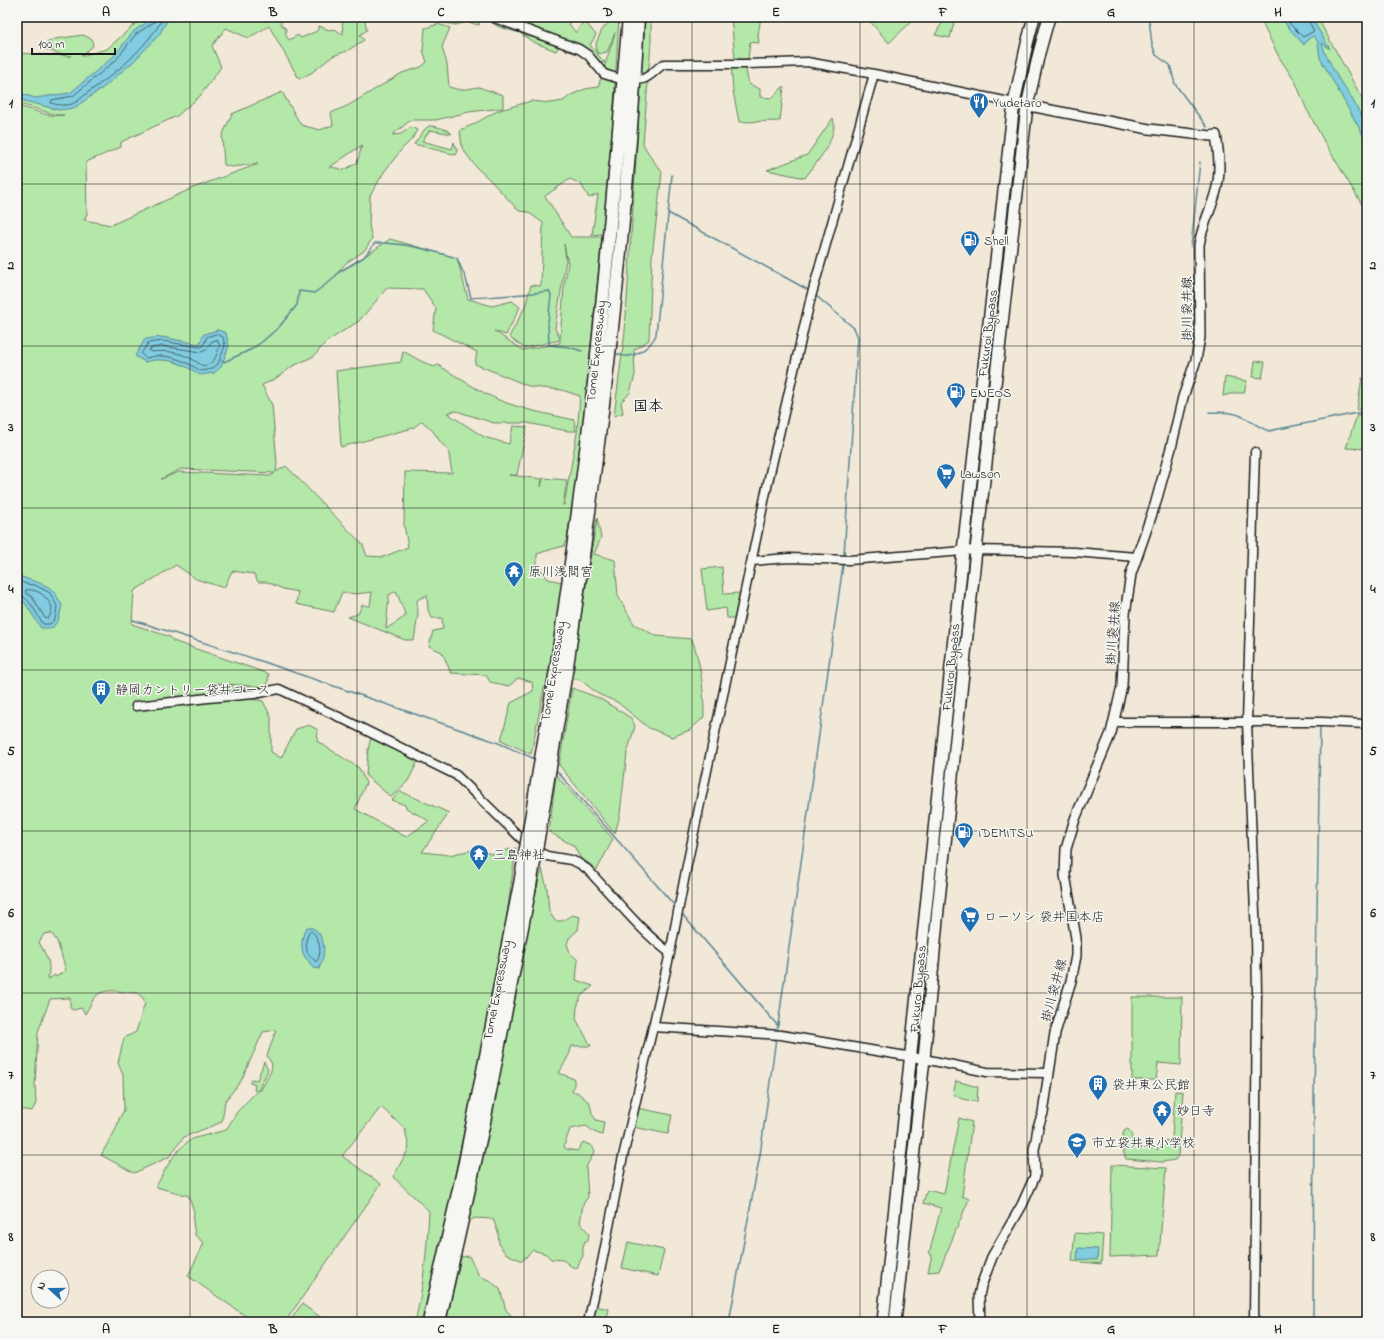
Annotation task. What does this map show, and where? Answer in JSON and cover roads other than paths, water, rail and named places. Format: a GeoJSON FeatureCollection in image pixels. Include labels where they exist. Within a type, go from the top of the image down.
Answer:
{"type":"FeatureCollection","features":[{"type":"Feature","properties":{"kind":"highway","name":"Tomei Expressway"},"geometry":{"type":"LineString","coordinates":[[562,665],[592,403],[615,181],[629,17]]}},
{"type":"Feature","properties":{"kind":"highway","name":"Tomei Expressway"},"geometry":{"type":"LineString","coordinates":[[439,1322],[485,1115],[591,504],[603,406],[628,158],[638,17]]}},
{"type":"Feature","properties":{"kind":"highway","name":"Fukuroi Bypass"},"geometry":{"type":"LineString","coordinates":[[883,1321],[963,551],[1014,103],[1034,17]]}},
{"type":"Feature","properties":{"kind":"highway","name":"Fukuroi Bypass"},"geometry":{"type":"LineString","coordinates":[[896,1319],[976,550],[1027,106],[1048,17]]}},
{"type":"Feature","properties":{"kind":"highway","name":"Tomei Expressway"},"geometry":{"type":"LineString","coordinates":[[429,1322],[466,1162],[525,885]]}},
{"type":"Feature","properties":{"kind":"main road","name":"掛川袋井線"},"geometry":{"type":"LineString","coordinates":[[980,1322],[979,1296],[981,1286],[992,1257],[1022,1205],[1035,1176],[1034,1149],[1038,1127],[1043,1113],[1054,1033],[1071,981],[1076,956],[1076,938],[1065,875],[1066,848],[1075,819],[1111,733],[1114,722],[1122,686],[1125,614],[1128,589],[1136,558],[1155,505],[1183,397],[1199,348],[1199,245],[1202,230],[1217,187],[1219,152],[1216,135],[1199,135],[1149,129],[1014,103]]}},
{"type":"Feature","properties":{"kind":"street"},"geometry":{"type":"LineString","coordinates":[[492,17],[579,49],[588,55],[604,74],[617,78]]}},
{"type":"Feature","properties":{"kind":"street"},"geometry":{"type":"LineString","coordinates":[[643,79],[652,76],[657,68],[664,64],[748,64],[802,62],[874,74],[1014,103]]}},
{"type":"Feature","properties":{"kind":"street"},"geometry":{"type":"LineString","coordinates":[[588,1322],[602,1262],[622,1161],[654,1027],[687,864],[752,561],[812,292],[874,74]]}},
{"type":"Feature","properties":{"kind":"street"},"geometry":{"type":"LineString","coordinates":[[1254,1322],[1257,993],[1256,928],[1246,722],[1255,452]]}},
{"type":"Feature","properties":{"kind":"street"},"geometry":{"type":"LineString","coordinates":[[752,561],[789,558],[849,560],[976,550],[1074,552],[1136,558]]}},
{"type":"Feature","properties":{"kind":"street"},"geometry":{"type":"LineString","coordinates":[[136,706],[254,694],[279,689],[456,775],[530,847],[547,856],[571,860],[587,869],[631,917],[660,946],[670,953]]}},
{"type":"Feature","properties":{"kind":"street"},"geometry":{"type":"LineString","coordinates":[[1114,722],[1322,722],[1367,724]]}},
{"type":"Feature","properties":{"kind":"street"},"geometry":{"type":"LineString","coordinates":[[654,1027],[776,1035],[924,1059],[987,1072],[1049,1073]]}},
{"type":"Feature","properties":{"kind":"water"},"geometry":{"type":"Polygon","coordinates":[[[154,17],[169,17],[159,35],[133,62],[104,87],[74,108],[59,110],[17,99],[17,92],[35,98],[70,93],[113,57],[134,31],[154,17]]]}},
{"type":"Feature","properties":{"kind":"water"},"geometry":{"type":"Polygon","coordinates":[[[1282,17],[1311,17],[1330,49],[1322,43],[1325,53],[1367,126],[1367,142],[1320,58],[1318,42],[1313,36],[1308,39],[1304,45],[1287,26],[1282,17]]]}},
{"type":"Feature","properties":{"kind":"water"},"geometry":{"type":"Polygon","coordinates":[[[218,330],[226,333],[229,346],[221,367],[214,373],[200,375],[177,363],[166,360],[153,360],[145,362],[135,356],[145,339],[162,337],[199,344],[204,334],[218,330]]]}},
{"type":"Feature","properties":{"kind":"water"},"geometry":{"type":"Polygon","coordinates":[[[17,575],[42,584],[50,588],[56,594],[62,605],[58,621],[52,628],[41,628],[25,603],[17,597],[17,575]]]}},
{"type":"Feature","properties":{"kind":"water"},"geometry":{"type":"Polygon","coordinates":[[[307,927],[316,930],[323,942],[324,952],[319,969],[313,968],[303,952],[303,936],[307,927]]]}},
{"type":"Feature","properties":{"kind":"water"},"geometry":{"type":"Polygon","coordinates":[[[1078,1248],[1098,1249],[1097,1260],[1077,1259],[1078,1248]]]}},
{"type":"Feature","properties":{"kind":"waterway"},"geometry":{"type":"LineString","coordinates":[[1138,17],[1149,20],[1152,44],[1156,55],[1170,65],[1175,84],[1207,127]]}},
{"type":"Feature","properties":{"kind":"waterway"},"geometry":{"type":"LineString","coordinates":[[1191,247],[1200,162]]}},
{"type":"Feature","properties":{"kind":"waterway"},"geometry":{"type":"LineString","coordinates":[[617,354],[629,356],[640,352],[645,349],[656,335],[672,175]]}},
{"type":"Feature","properties":{"kind":"waterway"},"geometry":{"type":"LineString","coordinates":[[668,213],[810,291]]}},
{"type":"Feature","properties":{"kind":"waterway"},"geometry":{"type":"LineString","coordinates":[[222,361],[224,362],[252,349],[263,341],[279,327],[297,305],[299,291],[314,293],[332,280],[339,272],[364,257],[375,243],[406,245],[457,258],[466,279],[471,298],[549,291],[551,295],[548,323],[549,345],[569,347],[582,351]]}},
{"type":"Feature","properties":{"kind":"waterway"},"geometry":{"type":"LineString","coordinates":[[815,295],[854,328],[858,337],[844,555]]}},
{"type":"Feature","properties":{"kind":"waterway"},"geometry":{"type":"LineString","coordinates":[[1209,412],[1237,414],[1269,431],[1367,411]]}},
{"type":"Feature","properties":{"kind":"waterway"},"geometry":{"type":"LineString","coordinates":[[777,1032],[843,565]]}},
{"type":"Feature","properties":{"kind":"waterway"},"geometry":{"type":"LineString","coordinates":[[133,620],[264,662],[496,742],[535,759]]}},
{"type":"Feature","properties":{"kind":"waterway"},"geometry":{"type":"LineString","coordinates":[[1313,1322],[1314,1098],[1320,728]]}},
{"type":"Feature","properties":{"kind":"waterway"},"geometry":{"type":"LineString","coordinates":[[555,769],[675,906]]}},
{"type":"Feature","properties":{"kind":"waterway"},"geometry":{"type":"LineString","coordinates":[[682,914],[778,1026]]}},
{"type":"Feature","properties":{"kind":"waterway"},"geometry":{"type":"LineString","coordinates":[[729,1322],[760,1155],[776,1038]]}},
{"type":"Feature","properties":{"kind":"place","name":"Yudetaro"},"geometry":{"type":"Point","coordinates":[979,119]}},
{"type":"Feature","properties":{"kind":"place","name":"Shell"},"geometry":{"type":"Point","coordinates":[970,257]}},
{"type":"Feature","properties":{"kind":"place","name":"ENEOS"},"geometry":{"type":"Point","coordinates":[956,409]}},
{"type":"Feature","properties":{"kind":"place","name":"Lawson"},"geometry":{"type":"Point","coordinates":[946,490]}},
{"type":"Feature","properties":{"kind":"place","name":"原川浅間宮"},"geometry":{"type":"Point","coordinates":[514,588]}},
{"type":"Feature","properties":{"kind":"place","name":"静岡カントリー袋井コース"},"geometry":{"type":"Point","coordinates":[101,706]}},
{"type":"Feature","properties":{"kind":"place","name":"IDEMITSU"},"geometry":{"type":"Point","coordinates":[964,849]}},
{"type":"Feature","properties":{"kind":"place","name":"三島神社"},"geometry":{"type":"Point","coordinates":[479,871]}},
{"type":"Feature","properties":{"kind":"place","name":"ローソン 袋井国本店"},"geometry":{"type":"Point","coordinates":[970,933]}},
{"type":"Feature","properties":{"kind":"place","name":"袋井東公民館"},"geometry":{"type":"Point","coordinates":[1098,1101]}},
{"type":"Feature","properties":{"kind":"place","name":"妙日寺"},"geometry":{"type":"Point","coordinates":[1162,1127]}},
{"type":"Feature","properties":{"kind":"place","name":"市立袋井東小学校"},"geometry":{"type":"Point","coordinates":[1077,1159]}},
{"type":"Feature","properties":{"kind":"district","name":"国本"},"geometry":{"type":"Point","coordinates":[648,406]}}]}
